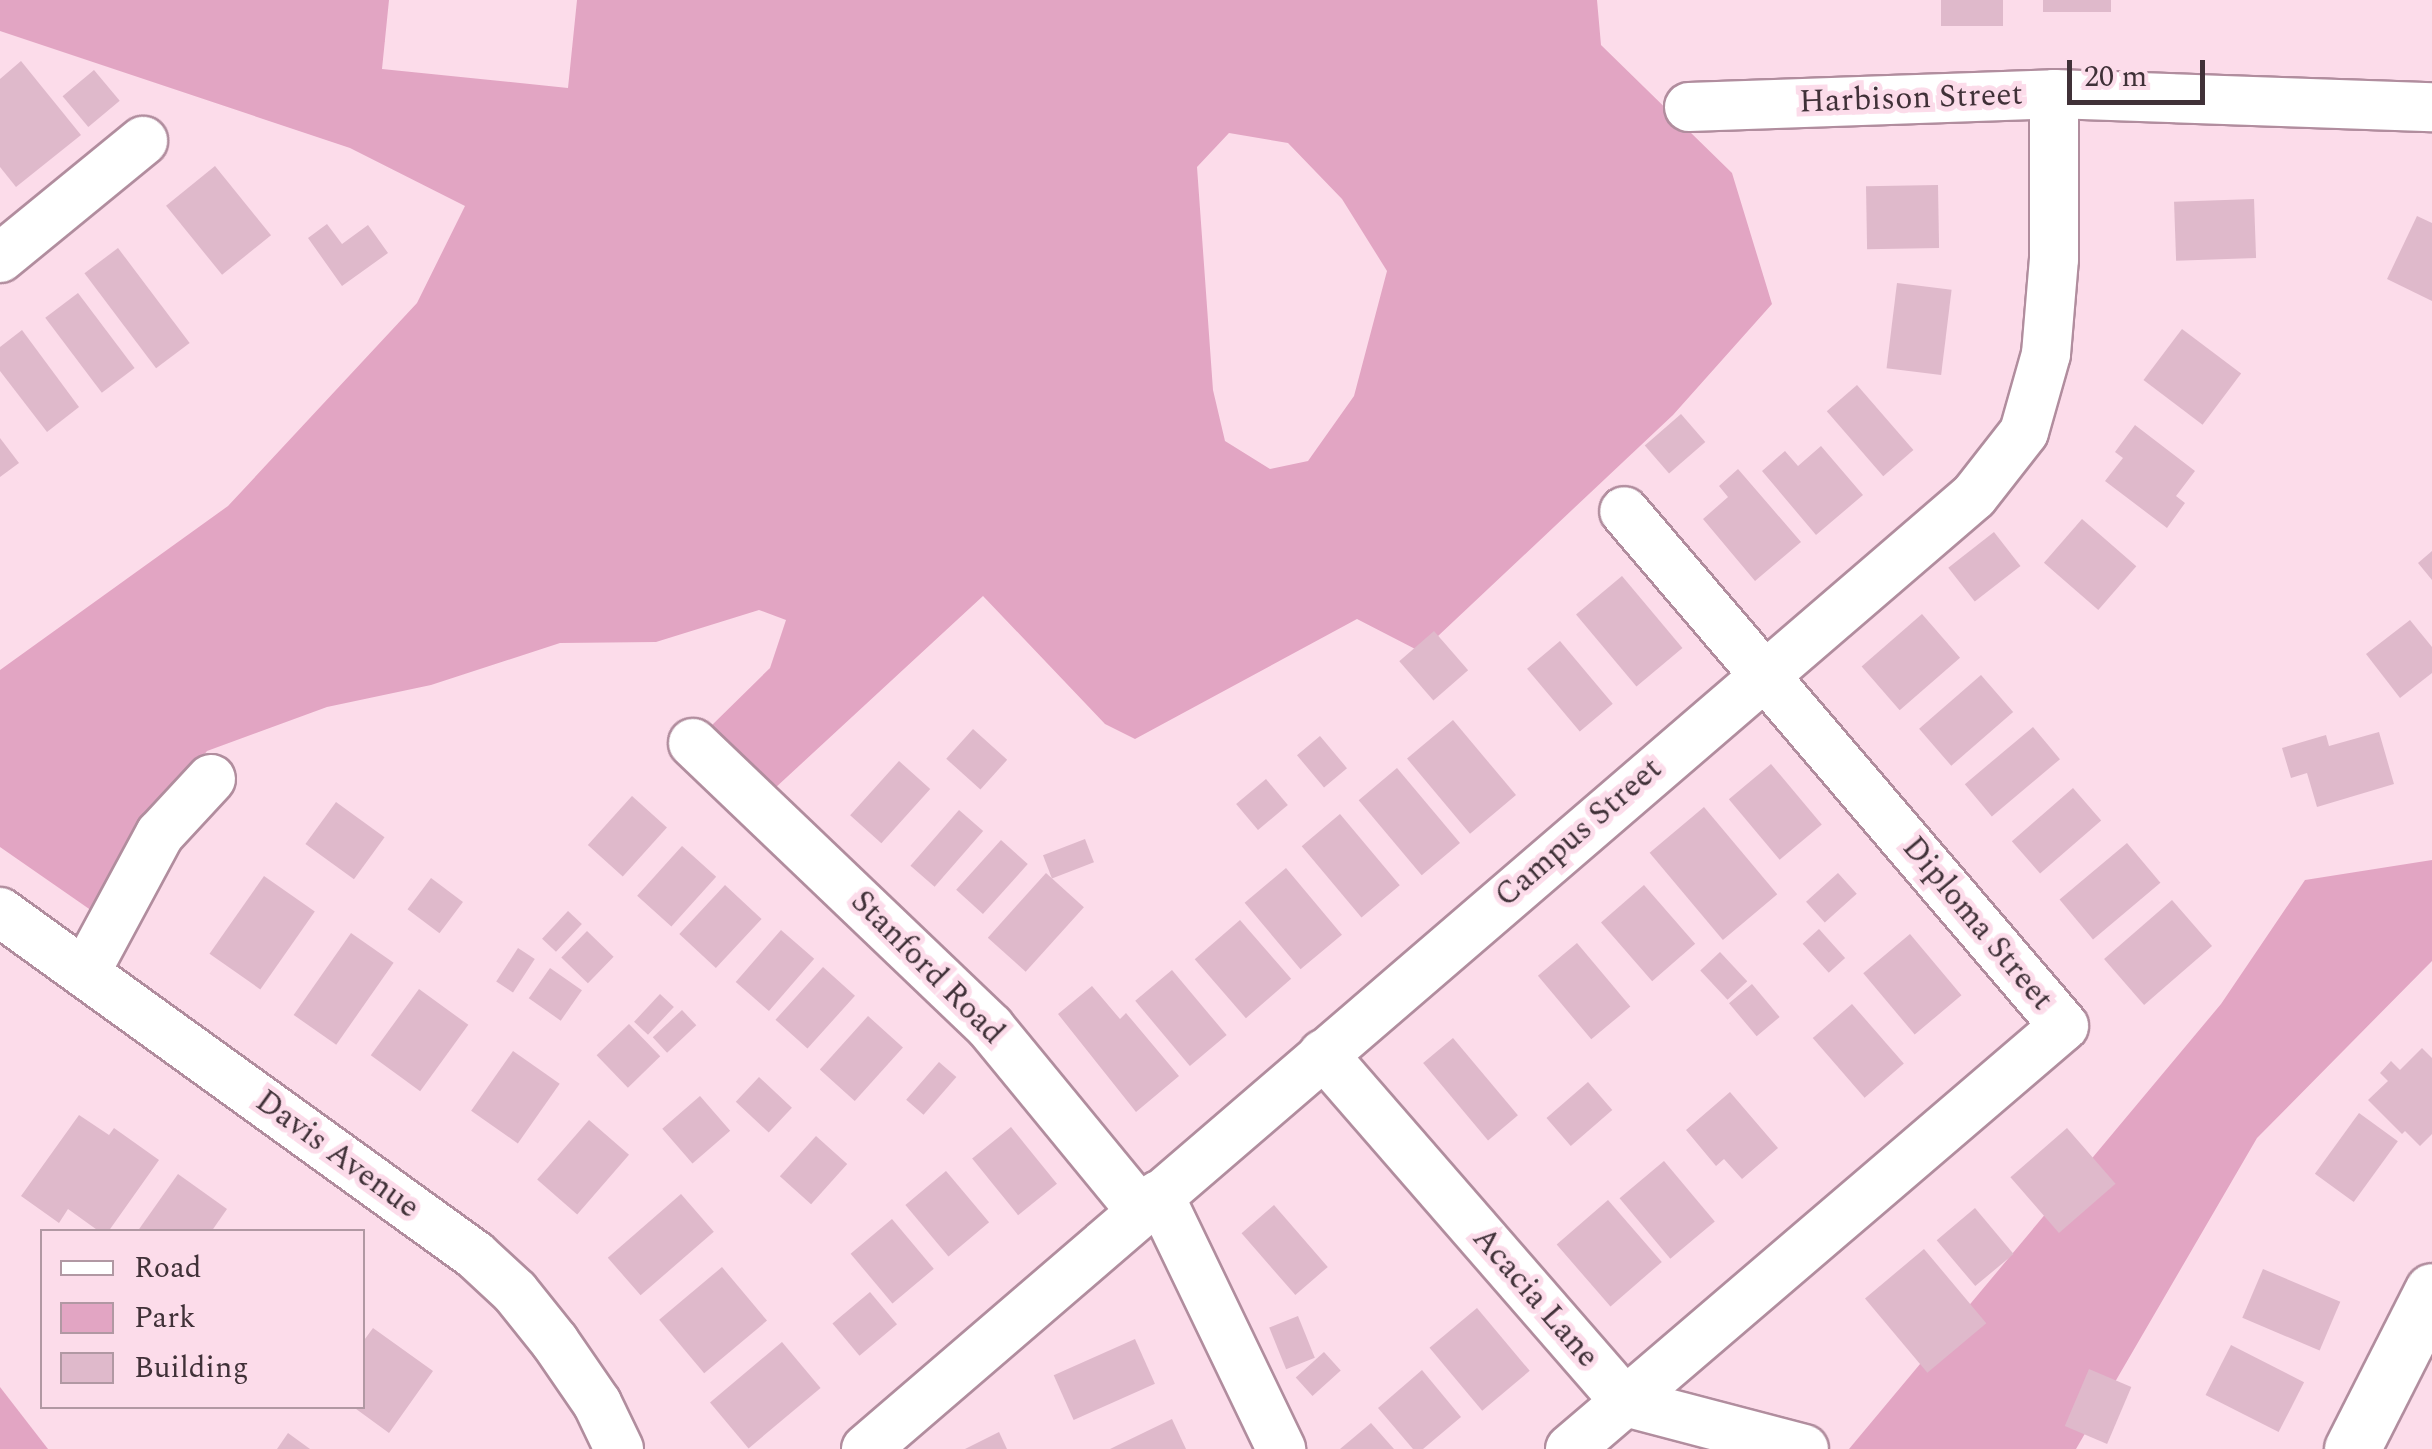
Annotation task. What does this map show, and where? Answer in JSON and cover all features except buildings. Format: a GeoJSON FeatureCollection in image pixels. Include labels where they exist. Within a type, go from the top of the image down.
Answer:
{"type":"FeatureCollection","features":[{"type":"Feature","properties":{"kind":"street","name":"Harbison Street"},"geometry":{"type":"LineString","coordinates":[[1690,107],[2054,94],[2432,107]]}},
{"type":"Feature","properties":{"kind":"street","name":"Campus Street"},"geometry":{"type":"LineString","coordinates":[[866,1449],[1974,496],[2024,432],[2046,354],[2054,260],[2054,94]]}},
{"type":"Feature","properties":{"kind":"street"},"geometry":{"type":"LineString","coordinates":[[0,258],[143,141]]}},
{"type":"Feature","properties":{"kind":"street","name":"Diploma Street"},"geometry":{"type":"LineString","coordinates":[[1570,1449],[2064,1026],[1624,511]]}},
{"type":"Feature","properties":{"kind":"street","name":"Stanford Road"},"geometry":{"type":"LineString","coordinates":[[693,743],[990,1027],[1150,1203],[1282,1449]]}},
{"type":"Feature","properties":{"kind":"street"},"geometry":{"type":"LineString","coordinates":[[85,973],[160,834],[211,779]]}},
{"type":"Feature","properties":{"kind":"street","name":"Davis Avenue"},"geometry":{"type":"LineString","coordinates":[[9,932],[85,973],[474,1254],[515,1292],[556,1342],[597,1403],[619,1449]]}},
{"type":"Feature","properties":{"kind":"street","name":"Acacia Lane"},"geometry":{"type":"LineString","coordinates":[[1323,1054],[1626,1402]]}},
{"type":"Feature","properties":{"kind":"street"},"geometry":{"type":"LineString","coordinates":[[2352,1449],[2432,1292]]}},
{"type":"Feature","properties":{"kind":"street"},"geometry":{"type":"LineString","coordinates":[[1626,1402],[1804,1449]]}},
{"type":"Feature","properties":{"kind":"green space"},"geometry":{"type":"Polygon","coordinates":[[[0,0],[389,0],[382,69],[568,88],[577,0],[1597,0],[1601,45],[1732,173],[1772,304],[1673,415],[1421,652],[1357,619],[1135,739],[1105,724],[983,596],[774,789],[710,727],[770,668],[786,620],[759,610],[656,642],[560,643],[431,685],[327,707],[207,751],[133,841],[95,913],[0,847],[0,670],[228,506],[417,303],[465,206],[350,148],[0,31],[0,0]],[[1229,133],[1197,167],[1213,390],[1225,441],[1270,469],[1308,461],[1354,396],[1387,271],[1342,199],[1288,143],[1229,133]]]}},
{"type":"Feature","properties":{"kind":"green space"},"geometry":{"type":"Polygon","coordinates":[[[2432,860],[2432,961],[2257,1138],[2076,1449],[1849,1449],[2221,1004],[2305,880],[2432,860]]]}},
{"type":"Feature","properties":{"kind":"green space"},"geometry":{"type":"Polygon","coordinates":[[[0,1387],[48,1449],[0,1449],[0,1387]]]}}]}
